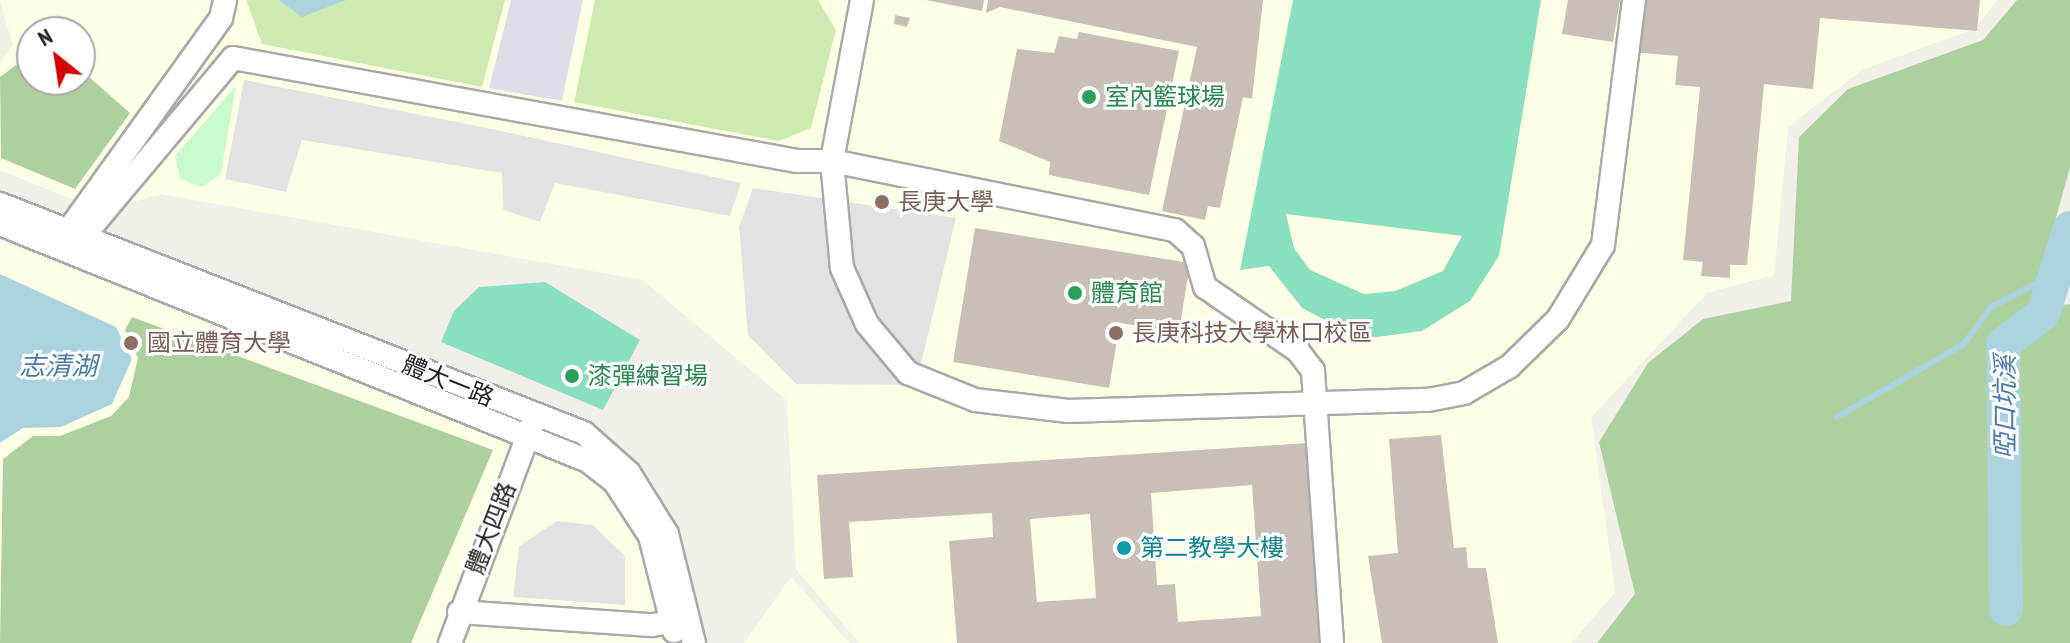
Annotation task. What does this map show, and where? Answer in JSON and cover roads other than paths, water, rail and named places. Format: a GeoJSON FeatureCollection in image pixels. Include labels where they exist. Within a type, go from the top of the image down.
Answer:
{"type":"FeatureCollection","features":[{"type":"Feature","properties":{"kind":"street"},"geometry":{"type":"LineString","coordinates":[[75,240],[221,18],[225,0]]}},
{"type":"Feature","properties":{"kind":"street"},"geometry":{"type":"LineString","coordinates":[[862,0],[832,161],[842,268],[867,324],[908,373],[975,400],[1068,411],[1315,403],[1464,393],[1510,366],[1558,319],[1603,245],[1634,0]]}},
{"type":"Feature","properties":{"kind":"street"},"geometry":{"type":"LineString","coordinates":[[75,240],[233,58],[797,161],[832,161],[1175,230],[1193,246],[1205,287],[1298,351],[1313,371],[1332,643]]}},
{"type":"Feature","properties":{"kind":"street","name":"體大一路"},"geometry":{"type":"LineString","coordinates":[[0,204],[75,240],[532,423],[614,481],[650,536],[678,628],[694,643]]}},
{"type":"Feature","properties":{"kind":"street"},"geometry":{"type":"LineString","coordinates":[[78,208],[114,224]]}},
{"type":"Feature","properties":{"kind":"street","name":"體大一路"},"geometry":{"type":"LineString","coordinates":[[0,224],[75,240]]}},
{"type":"Feature","properties":{"kind":"street","name":"體大四路"},"geometry":{"type":"LineString","coordinates":[[450,643],[532,423]]}},
{"type":"Feature","properties":{"kind":"street"},"geometry":{"type":"LineString","coordinates":[[459,612],[678,628]]}},
{"type":"Feature","properties":{"kind":"water"},"geometry":{"type":"Polygon","coordinates":[[[279,0],[346,0],[302,17],[279,0]]]}},
{"type":"Feature","properties":{"kind":"water","name":"志清湖"},"geometry":{"type":"Polygon","coordinates":[[[0,274],[116,327],[132,359],[112,404],[61,427],[23,428],[0,443],[0,274]]]}},
{"type":"Feature","properties":{"kind":"waterway","name":"啞口坑溪"},"geometry":{"type":"LineString","coordinates":[[2006,609],[2003,344],[2043,314],[2070,228]]}},
{"type":"Feature","properties":{"kind":"waterway"},"geometry":{"type":"LineString","coordinates":[[1837,417],[1964,344],[1991,307],[2059,272]]}},
{"type":"Feature","properties":{"kind":"place","name":"室內籃球場"},"geometry":{"type":"Point","coordinates":[1089,97]}},
{"type":"Feature","properties":{"kind":"place","name":"長庚大學"},"geometry":{"type":"Point","coordinates":[882,202]}},
{"type":"Feature","properties":{"kind":"place","name":"體育館"},"geometry":{"type":"Point","coordinates":[1075,293]}},
{"type":"Feature","properties":{"kind":"place","name":"長庚科技大學林口校區"},"geometry":{"type":"Point","coordinates":[1116,333]}},
{"type":"Feature","properties":{"kind":"place","name":"國立體育大學"},"geometry":{"type":"Point","coordinates":[131,343]}},
{"type":"Feature","properties":{"kind":"place","name":"漆彈練習場"},"geometry":{"type":"Point","coordinates":[572,376]}},
{"type":"Feature","properties":{"kind":"place","name":"第二教學大樓"},"geometry":{"type":"Point","coordinates":[1124,548]}}]}
